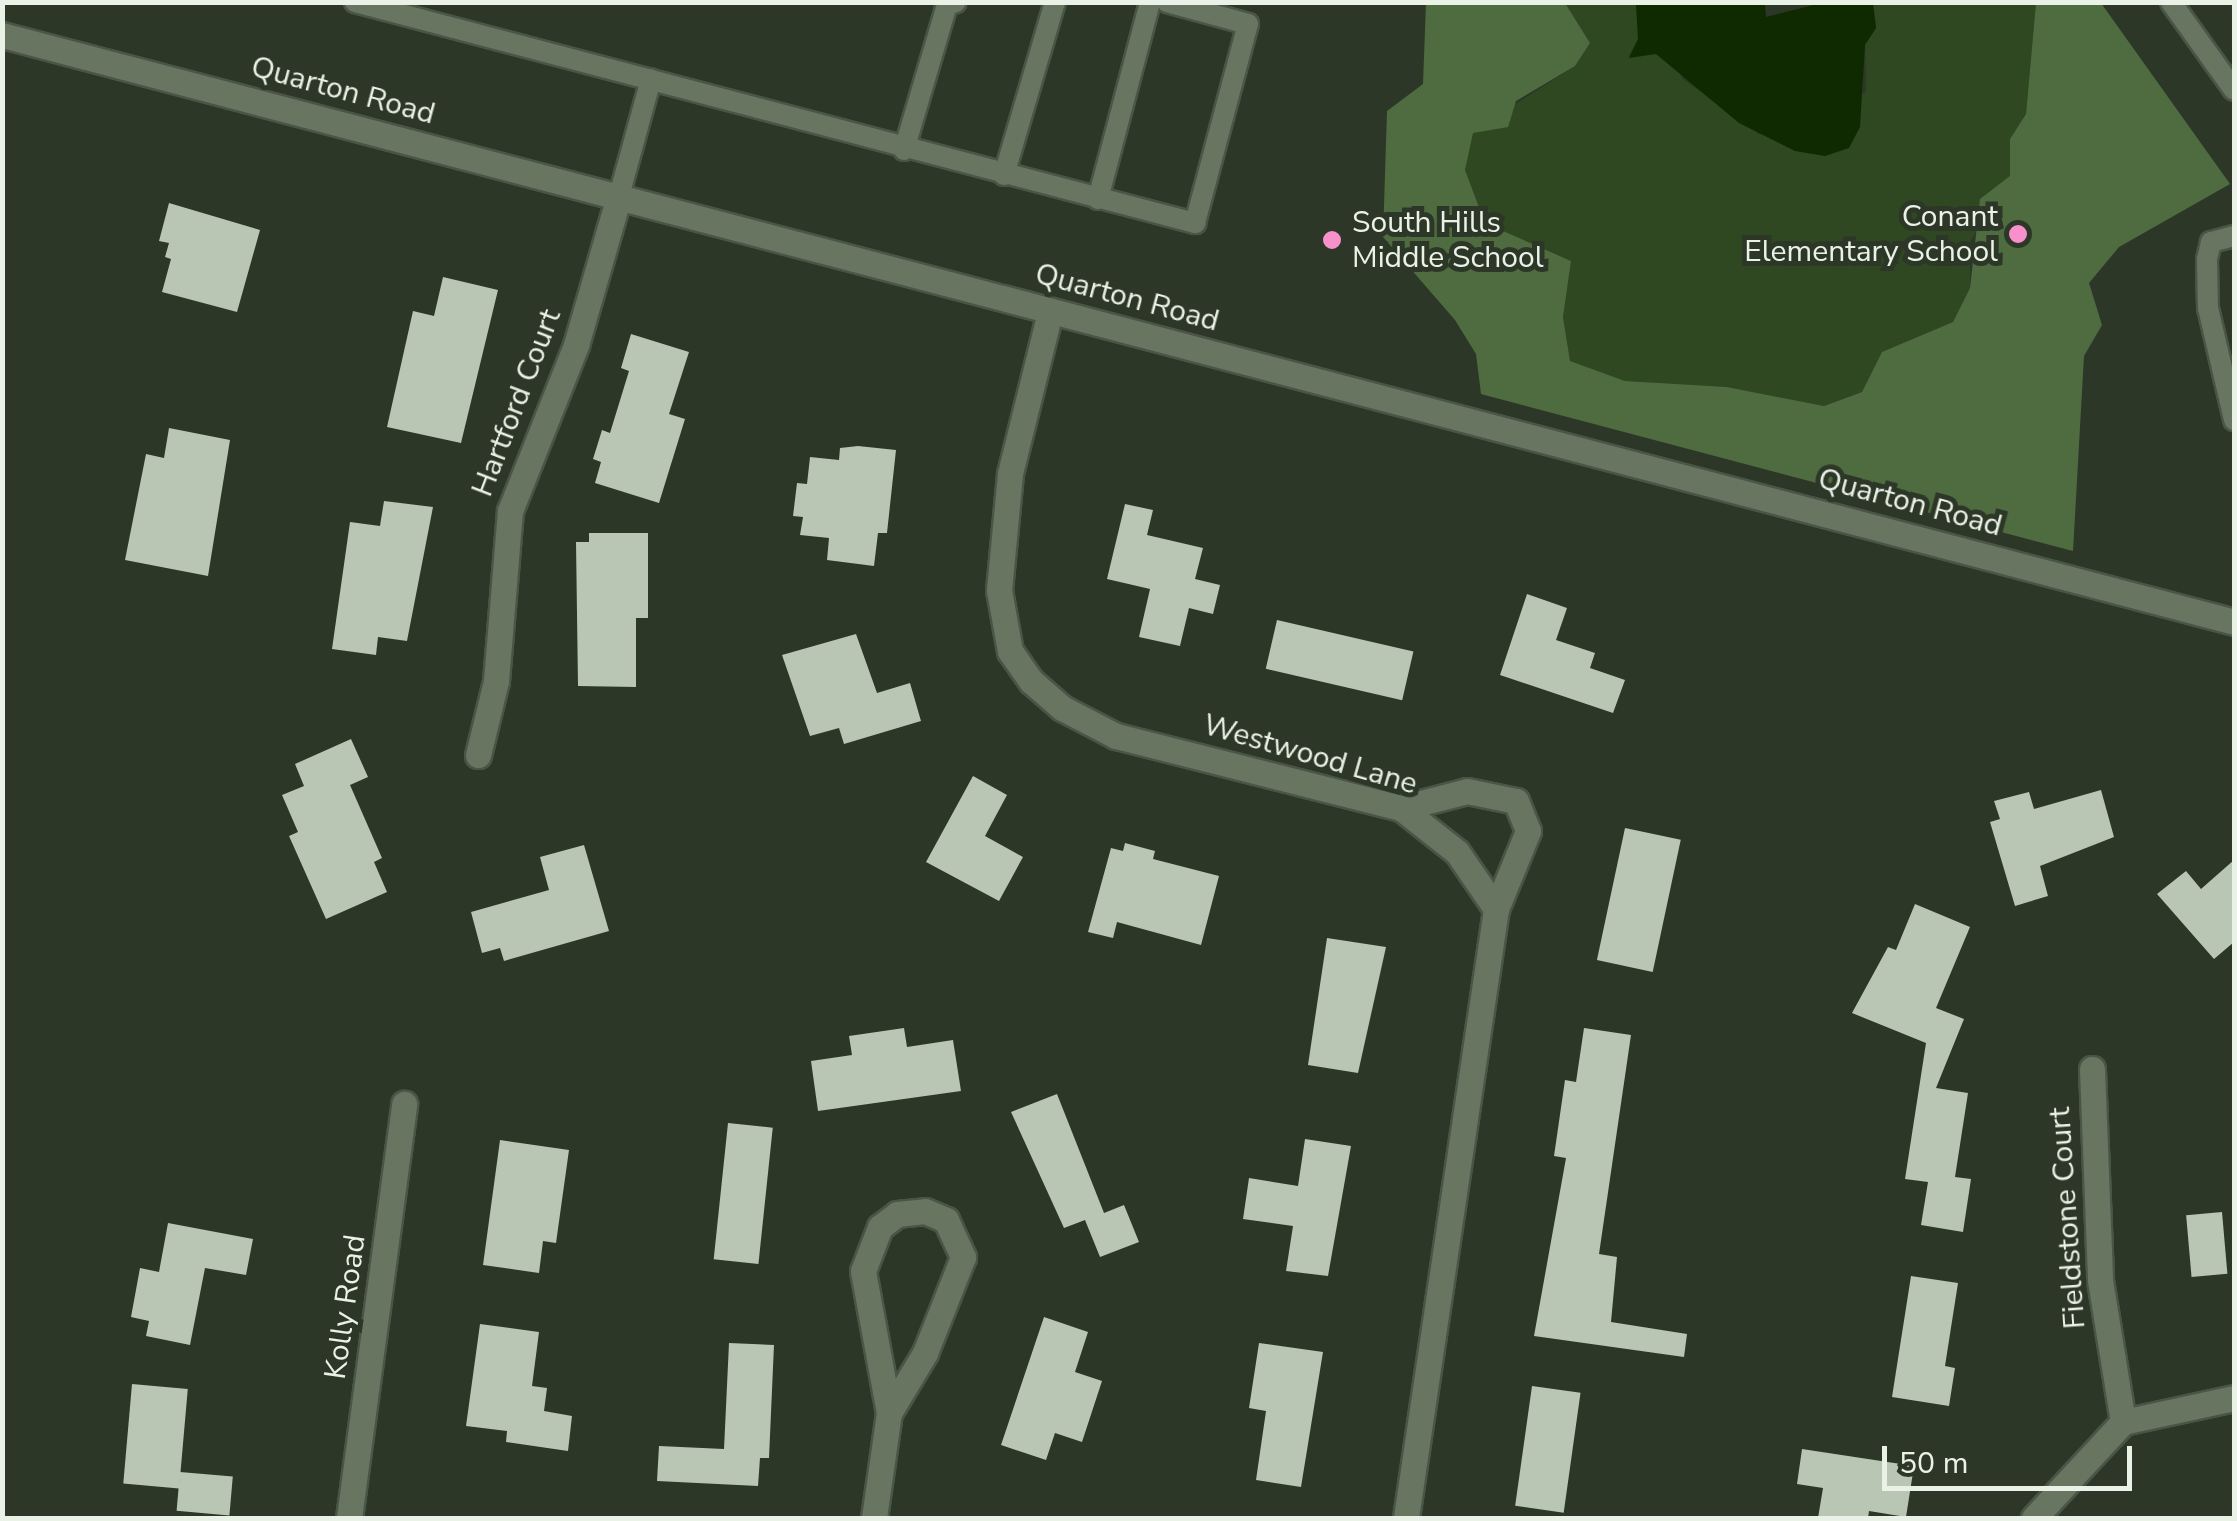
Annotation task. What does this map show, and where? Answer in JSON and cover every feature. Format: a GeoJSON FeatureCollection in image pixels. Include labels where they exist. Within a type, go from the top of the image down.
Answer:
{"type":"FeatureCollection","features":[{"type":"Feature","properties":{"kind":"street","name":"Quarton Road"},"geometry":{"type":"LineString","coordinates":[[2,35],[2234,622]]}},
{"type":"Feature","properties":{"kind":"street","name":"Hartford Court"},"geometry":{"type":"LineString","coordinates":[[478,755],[496,681],[510,512],[576,345],[619,196]]}},
{"type":"Feature","properties":{"kind":"street","name":"Westwood Lane"},"geometry":{"type":"LineString","coordinates":[[1050,312],[1010,474],[1000,590],[1010,651],[1030,682],[1062,708],[1116,736],[1401,808],[1456,852],[1496,908]]}},
{"type":"Feature","properties":{"kind":"street"},"geometry":{"type":"LineString","coordinates":[[1401,808],[1467,790],[1516,800],[1528,831],[1496,908],[1406,1518]]}},
{"type":"Feature","properties":{"kind":"street","name":"Fieldstone Court"},"geometry":{"type":"LineString","coordinates":[[2092,1068],[2100,1280],[2123,1422]]}},
{"type":"Feature","properties":{"kind":"street","name":"Kolly Road"},"geometry":{"type":"LineString","coordinates":[[350,1518],[404,1104]]}},
{"type":"Feature","properties":{"kind":"street"},"geometry":{"type":"LineString","coordinates":[[874,1518],[889,1413],[863,1271],[880,1227],[898,1214],[924,1211],[946,1220],[963,1257],[924,1353],[889,1413]]}},
{"type":"Feature","properties":{"kind":"street"},"geometry":{"type":"LineString","coordinates":[[2034,1518],[2123,1422],[2234,1398]]}},
{"type":"Feature","properties":{"kind":"lane"},"geometry":{"type":"LineString","coordinates":[[355,2],[904,150],[1195,223],[1248,24],[1167,2]]}},
{"type":"Feature","properties":{"kind":"lane"},"geometry":{"type":"LineString","coordinates":[[904,150],[947,5],[956,2]]}},
{"type":"Feature","properties":{"kind":"lane"},"geometry":{"type":"LineString","coordinates":[[1004,175],[1054,2]]}},
{"type":"Feature","properties":{"kind":"lane"},"geometry":{"type":"LineString","coordinates":[[1098,199],[1150,2]]}},
{"type":"Feature","properties":{"kind":"lane"},"geometry":{"type":"LineString","coordinates":[[2171,2],[2234,90]]}},
{"type":"Feature","properties":{"kind":"lane"},"geometry":{"type":"LineString","coordinates":[[619,196],[651,79]]}},
{"type":"Feature","properties":{"kind":"lane"},"geometry":{"type":"LineString","coordinates":[[2234,236],[2211,242],[2208,260],[2208,308],[2234,420]]}},
{"type":"Feature","properties":{"kind":"shaded area"},"geometry":{"type":"Polygon","coordinates":[[[1426,3],[1565,3],[1590,43],[1575,66],[1516,101],[1508,127],[1473,133],[1465,170],[1485,223],[1571,261],[1563,317],[1570,361],[1625,381],[1727,387],[1824,406],[1862,392],[1882,352],[1953,322],[1970,288],[1980,199],[2010,176],[2010,139],[2026,114],[2036,3],[2101,3],[2230,184],[2119,247],[2089,283],[2102,325],[2084,356],[2073,551],[1481,394],[1476,354],[1455,320],[1383,237],[1387,111],[1423,84],[1426,3]]]}},
{"type":"Feature","properties":{"kind":"shaded area"},"geometry":{"type":"Polygon","coordinates":[[[1565,3],[1636,3],[1638,39],[1629,56],[1656,54],[1677,67],[1683,79],[1759,134],[1866,92],[1865,44],[1876,28],[1873,3],[2036,3],[2026,114],[2010,139],[2010,176],[1970,242],[1970,288],[1953,322],[1882,352],[1862,392],[1824,406],[1727,387],[1625,381],[1570,361],[1563,317],[1571,261],[1485,223],[1465,170],[1472,132],[1575,66],[1590,43],[1565,3]]]}},
{"type":"Feature","properties":{"kind":"shaded area"},"geometry":{"type":"Polygon","coordinates":[[[1636,3],[1765,3],[1766,17],[1821,3],[1873,3],[1876,28],[1865,45],[1860,127],[1849,148],[1825,156],[1795,151],[1739,123],[1656,54],[1629,58],[1638,39],[1636,3]]]}},
{"type":"Feature","properties":{"kind":"building"},"geometry":{"type":"Polygon","coordinates":[[[169,203],[260,230],[237,312],[162,292],[171,259],[165,257],[169,243],[159,241],[169,203]]]}},
{"type":"Feature","properties":{"kind":"building"},"geometry":{"type":"Polygon","coordinates":[[[443,277],[498,290],[461,443],[387,427],[413,311],[434,316],[443,277]]]}},
{"type":"Feature","properties":{"kind":"building"},"geometry":{"type":"Polygon","coordinates":[[[631,334],[689,352],[669,414],[685,419],[659,503],[595,483],[601,462],[593,459],[602,430],[610,433],[629,371],[621,368],[631,334]]]}},
{"type":"Feature","properties":{"kind":"building"},"geometry":{"type":"Polygon","coordinates":[[[169,428],[230,440],[208,576],[125,560],[146,454],[164,458],[169,428]]]}},
{"type":"Feature","properties":{"kind":"building"},"geometry":{"type":"Polygon","coordinates":[[[840,448],[896,450],[887,533],[878,533],[874,566],[827,560],[829,538],[800,535],[803,517],[793,516],[797,483],[807,484],[810,457],[839,460],[840,448]]]}},
{"type":"Feature","properties":{"kind":"building"},"geometry":{"type":"Polygon","coordinates":[[[384,501],[433,507],[407,641],[378,637],[376,655],[332,649],[350,522],[380,526],[384,501]]]}},
{"type":"Feature","properties":{"kind":"building"},"geometry":{"type":"Polygon","coordinates":[[[1125,504],[1153,510],[1147,535],[1203,548],[1195,579],[1220,585],[1213,614],[1189,608],[1180,646],[1139,637],[1150,589],[1107,579],[1125,504]]]}},
{"type":"Feature","properties":{"kind":"building"},"geometry":{"type":"Polygon","coordinates":[[[589,533],[648,533],[648,618],[636,618],[636,687],[578,686],[576,542],[589,542],[589,533]]]}},
{"type":"Feature","properties":{"kind":"building"},"geometry":{"type":"Polygon","coordinates":[[[1527,594],[1567,608],[1556,640],[1595,653],[1590,668],[1625,680],[1613,713],[1500,675],[1527,594]]]}},
{"type":"Feature","properties":{"kind":"building"},"geometry":{"type":"Polygon","coordinates":[[[1277,620],[1413,651],[1402,700],[1266,669],[1277,620]]]}},
{"type":"Feature","properties":{"kind":"building"},"geometry":{"type":"Polygon","coordinates":[[[856,634],[877,693],[910,683],[921,721],[844,744],[839,728],[810,736],[782,655],[856,634]]]}},
{"type":"Feature","properties":{"kind":"building"},"geometry":{"type":"Polygon","coordinates":[[[351,739],[368,777],[350,785],[382,858],[374,862],[387,892],[326,919],[289,836],[298,832],[282,795],[304,786],[295,764],[351,739]]]}},
{"type":"Feature","properties":{"kind":"building"},"geometry":{"type":"Polygon","coordinates":[[[973,776],[1007,795],[985,836],[1023,857],[999,901],[926,862],[973,776]]]}},
{"type":"Feature","properties":{"kind":"building"},"geometry":{"type":"Polygon","coordinates":[[[2101,790],[2114,837],[2040,866],[2048,896],[2015,906],[1990,822],[2000,819],[1994,801],[2029,792],[2034,809],[2101,790]]]}},
{"type":"Feature","properties":{"kind":"building"},"geometry":{"type":"Polygon","coordinates":[[[1625,828],[1681,840],[1653,972],[1597,960],[1625,828]]]}},
{"type":"Feature","properties":{"kind":"building"},"geometry":{"type":"Polygon","coordinates":[[[1125,843],[1155,851],[1153,859],[1219,876],[1201,945],[1117,922],[1113,938],[1088,932],[1111,848],[1123,851],[1125,843]]]}},
{"type":"Feature","properties":{"kind":"building"},"geometry":{"type":"Polygon","coordinates":[[[584,845],[609,931],[504,961],[500,948],[482,953],[471,912],[549,890],[540,857],[584,845]]]}},
{"type":"Feature","properties":{"kind":"building"},"geometry":{"type":"Polygon","coordinates":[[[2234,860],[2234,942],[2214,959],[2157,894],[2186,871],[2201,889],[2234,860]]]}},
{"type":"Feature","properties":{"kind":"building"},"geometry":{"type":"Polygon","coordinates":[[[1915,904],[1970,927],[1936,1008],[1964,1019],[1936,1088],[1968,1093],[1955,1177],[1971,1179],[1963,1232],[1921,1225],[1928,1182],[1905,1179],[1926,1043],[1852,1013],[1888,947],[1896,950],[1915,904]]]}},
{"type":"Feature","properties":{"kind":"building"},"geometry":{"type":"Polygon","coordinates":[[[1327,938],[1386,947],[1358,1073],[1308,1065],[1327,938]]]}},
{"type":"Feature","properties":{"kind":"building"},"geometry":{"type":"Polygon","coordinates":[[[904,1028],[907,1047],[953,1040],[961,1091],[818,1111],[811,1061],[852,1055],[849,1036],[904,1028]]]}},
{"type":"Feature","properties":{"kind":"building"},"geometry":{"type":"Polygon","coordinates":[[[1584,1028],[1631,1035],[1599,1254],[1617,1257],[1611,1322],[1687,1334],[1684,1357],[1534,1336],[1566,1158],[1554,1156],[1565,1080],[1576,1082],[1584,1028]]]}},
{"type":"Feature","properties":{"kind":"building"},"geometry":{"type":"Polygon","coordinates":[[[1057,1094],[1104,1213],[1124,1205],[1139,1242],[1100,1257],[1085,1220],[1064,1228],[1011,1112],[1057,1094]]]}},
{"type":"Feature","properties":{"kind":"building"},"geometry":{"type":"Polygon","coordinates":[[[728,1123],[773,1128],[758,1264],[714,1259],[728,1123]]]}},
{"type":"Feature","properties":{"kind":"building"},"geometry":{"type":"Polygon","coordinates":[[[1305,1139],[1351,1146],[1328,1276],[1286,1271],[1293,1226],[1243,1219],[1249,1178],[1298,1186],[1305,1139]]]}},
{"type":"Feature","properties":{"kind":"building"},"geometry":{"type":"Polygon","coordinates":[[[500,1140],[569,1150],[556,1243],[543,1241],[539,1273],[483,1265],[500,1140]]]}},
{"type":"Feature","properties":{"kind":"building"},"geometry":{"type":"Polygon","coordinates":[[[2222,1212],[2227,1274],[2192,1277],[2186,1215],[2222,1212]]]}},
{"type":"Feature","properties":{"kind":"building"},"geometry":{"type":"Polygon","coordinates":[[[168,1223],[253,1239],[246,1275],[205,1268],[190,1345],[146,1336],[149,1321],[131,1317],[140,1268],[159,1272],[168,1223]]]}},
{"type":"Feature","properties":{"kind":"building"},"geometry":{"type":"Polygon","coordinates":[[[1911,1276],[1958,1283],[1945,1366],[1955,1368],[1949,1406],[1892,1397],[1911,1276]]]}},
{"type":"Feature","properties":{"kind":"building"},"geometry":{"type":"Polygon","coordinates":[[[1044,1317],[1088,1332],[1075,1372],[1102,1381],[1082,1442],[1055,1433],[1046,1460],[1001,1445],[1044,1317]]]}},
{"type":"Feature","properties":{"kind":"building"},"geometry":{"type":"Polygon","coordinates":[[[480,1324],[539,1332],[532,1386],[547,1388],[544,1411],[572,1416],[568,1451],[506,1442],[507,1431],[466,1426],[480,1324]]]}},
{"type":"Feature","properties":{"kind":"building"},"geometry":{"type":"Polygon","coordinates":[[[729,1343],[774,1345],[769,1458],[760,1458],[758,1486],[657,1481],[659,1446],[724,1449],[729,1343]]]}},
{"type":"Feature","properties":{"kind":"building"},"geometry":{"type":"Polygon","coordinates":[[[1259,1343],[1323,1352],[1301,1487],[1256,1480],[1266,1411],[1249,1408],[1259,1343]]]}},
{"type":"Feature","properties":{"kind":"building"},"geometry":{"type":"Polygon","coordinates":[[[132,1384],[188,1389],[179,1489],[123,1484],[132,1384]]]}},
{"type":"Feature","properties":{"kind":"building"},"geometry":{"type":"Polygon","coordinates":[[[1532,1386],[1581,1393],[1564,1513],[1515,1506],[1532,1386]]]}},
{"type":"Feature","properties":{"kind":"building"},"geometry":{"type":"Polygon","coordinates":[[[1802,1449],[1914,1466],[1906,1517],[1869,1511],[1868,1518],[1818,1518],[1823,1488],[1797,1484],[1802,1449]]]}},
{"type":"Feature","properties":{"kind":"building"},"geometry":{"type":"Polygon","coordinates":[[[180,1472],[233,1477],[229,1515],[177,1511],[180,1472]]]}},
{"type":"Feature","properties":{"kind":"place","name":"Conant Elementary School"},"geometry":{"type":"Point","coordinates":[2018,234]}},
{"type":"Feature","properties":{"kind":"place","name":"South Hills Middle School"},"geometry":{"type":"Point","coordinates":[1332,240]}}]}
